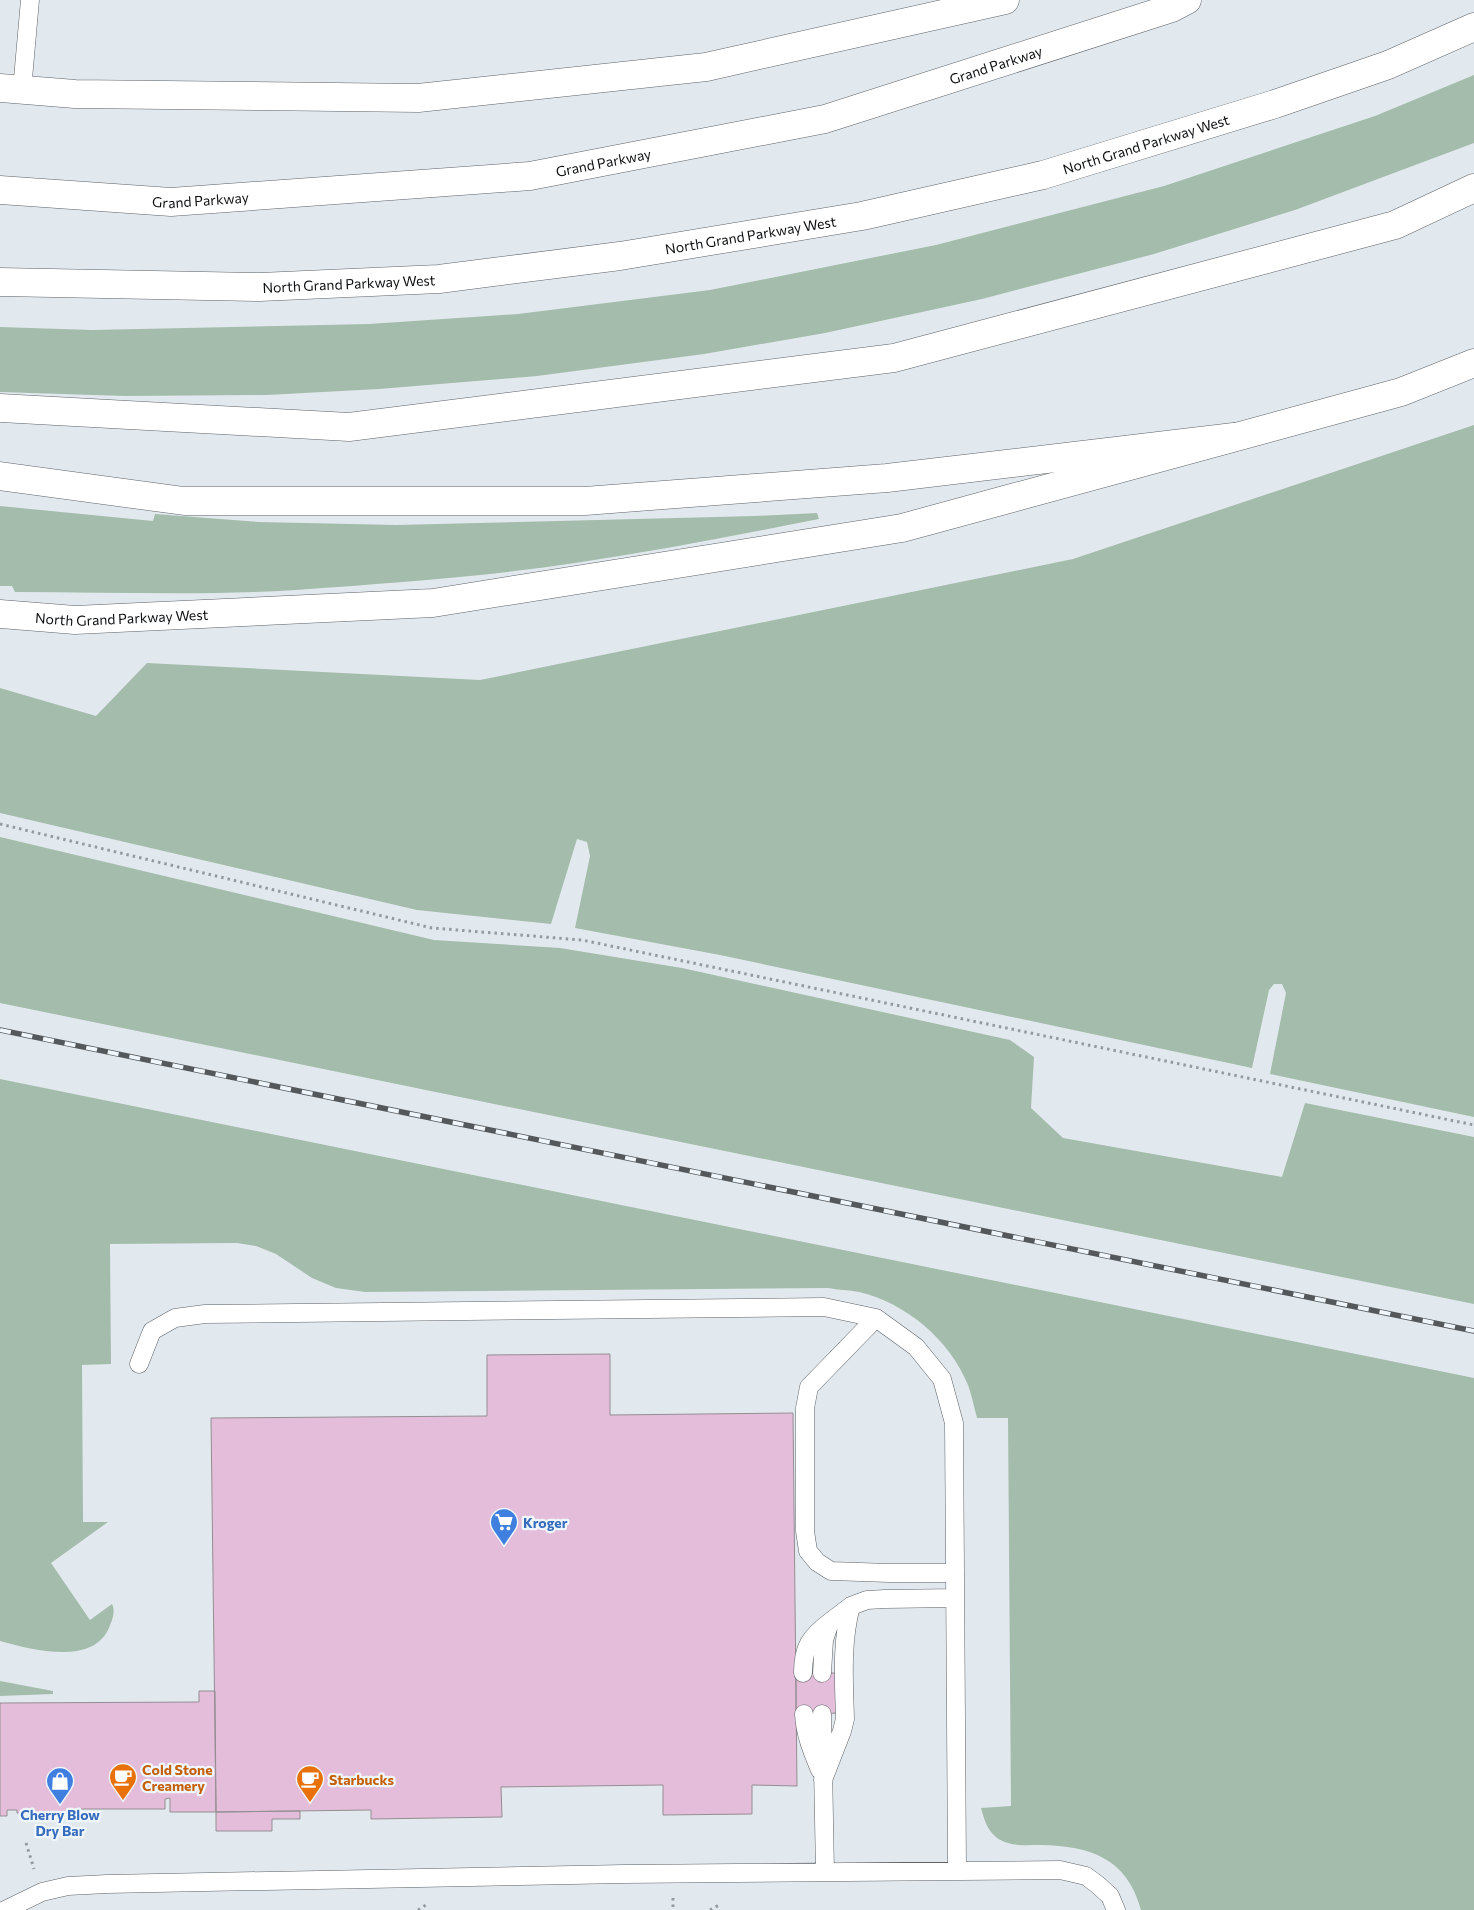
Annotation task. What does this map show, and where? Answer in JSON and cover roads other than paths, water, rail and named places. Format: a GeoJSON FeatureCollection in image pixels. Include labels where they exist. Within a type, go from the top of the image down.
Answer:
{"type":"FeatureCollection","features":[{"type":"Feature","properties":{"kind":"main road"},"geometry":{"type":"LineString","coordinates":[[11,89],[75,94],[418,98],[706,66],[1005,0]]}},
{"type":"Feature","properties":{"kind":"main road","name":"Grand Parkway"},"geometry":{"type":"LineString","coordinates":[[0,190],[171,202],[530,176],[825,119],[1172,8],[1187,0]]}},
{"type":"Feature","properties":{"kind":"main road","name":"North Grand Parkway West"},"geometry":{"type":"LineString","coordinates":[[0,282],[260,287],[439,279],[620,256],[862,216],[1043,174],[1265,107],[1388,65],[1474,27]]}},
{"type":"Feature","properties":{"kind":"main road"},"geometry":{"type":"LineString","coordinates":[[0,408],[349,427],[894,358],[1395,225],[1474,188]]}},
{"type":"Feature","properties":{"kind":"main road","name":"North Grand Parkway West"},"geometry":{"type":"LineString","coordinates":[[0,614],[75,620],[433,603],[902,528],[1401,392],[1474,364]]}},
{"type":"Feature","properties":{"kind":"main road"},"geometry":{"type":"LineString","coordinates":[[0,476],[184,501],[585,501],[887,478],[1234,437]]}},
{"type":"Feature","properties":{"kind":"lane"},"geometry":{"type":"LineString","coordinates":[[11,89],[30,0]]}},
{"type":"Feature","properties":{"kind":"lane"},"geometry":{"type":"LineString","coordinates":[[139,1364],[152,1331],[175,1318],[206,1314],[824,1306],[876,1318],[916,1347],[942,1379],[954,1423],[957,1870]]}},
{"type":"Feature","properties":{"kind":"lane"},"geometry":{"type":"LineString","coordinates":[[876,1318],[810,1387],[805,1408],[805,1531],[808,1551],[817,1562],[831,1571],[889,1573],[955,1572]]}},
{"type":"Feature","properties":{"kind":"lane"},"geometry":{"type":"LineString","coordinates":[[803,1673],[806,1649],[814,1634],[851,1606],[866,1600],[955,1598]]}},
{"type":"Feature","properties":{"kind":"lane"},"geometry":{"type":"LineString","coordinates":[[824,1780],[845,1720],[844,1641],[851,1606]]}},
{"type":"Feature","properties":{"kind":"lane"},"geometry":{"type":"LineString","coordinates":[[822,1673],[824,1640],[830,1622]]}},
{"type":"Feature","properties":{"kind":"lane"},"geometry":{"type":"LineString","coordinates":[[804,1714],[809,1743],[824,1780]]}},
{"type":"Feature","properties":{"kind":"lane"},"geometry":{"type":"LineString","coordinates":[[822,1714],[825,1872]]}},
{"type":"Feature","properties":{"kind":"lane"},"geometry":{"type":"LineString","coordinates":[[5,1910],[42,1892],[68,1886],[446,1876],[1060,1870],[1086,1876],[1110,1896],[1116,1910]]}},
{"type":"Feature","properties":{"kind":"railway"},"geometry":{"type":"LineString","coordinates":[[0,1030],[1474,1331]]}},
{"type":"Feature","properties":{"kind":"place","name":"Kroger"},"geometry":{"type":"Point","coordinates":[504,1546]}},
{"type":"Feature","properties":{"kind":"place","name":"Cold Stone Creamery"},"geometry":{"type":"Point","coordinates":[123,1801]}},
{"type":"Feature","properties":{"kind":"place","name":"Starbucks"},"geometry":{"type":"Point","coordinates":[310,1803]}},
{"type":"Feature","properties":{"kind":"place","name":"Cherry Blow Dry Bar"},"geometry":{"type":"Point","coordinates":[60,1805]}}]}
